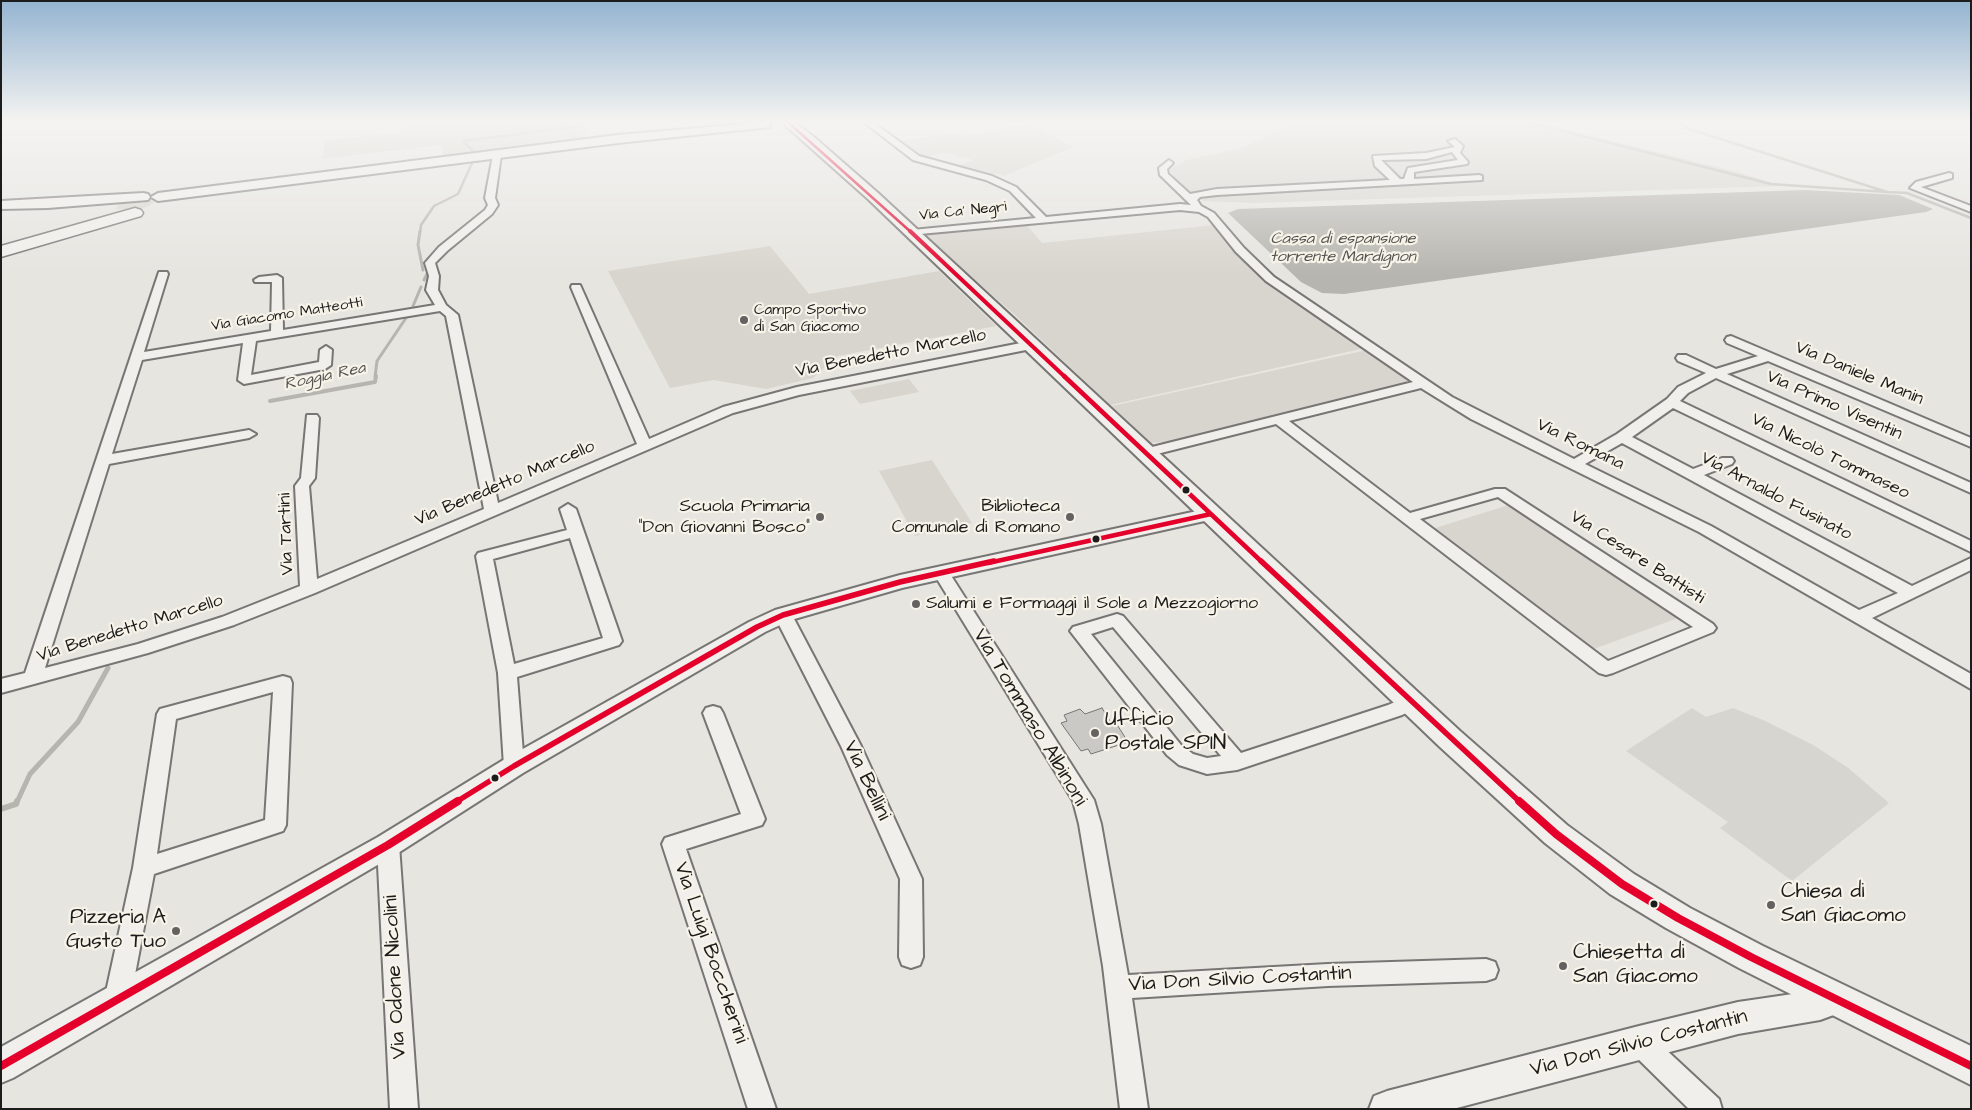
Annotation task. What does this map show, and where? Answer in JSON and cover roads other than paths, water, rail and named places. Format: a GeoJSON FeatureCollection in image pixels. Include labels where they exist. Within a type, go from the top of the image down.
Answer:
{"type":"FeatureCollection","features":[{"type":"Feature","properties":{"kind":"highway"},"geometry":{"type":"LineString","coordinates":[[2,246],[77,221],[107,207]]}},
{"type":"Feature","properties":{"kind":"highway"},"geometry":{"type":"LineString","coordinates":[[2,246],[135,213]]}},
{"type":"Feature","properties":{"kind":"main road"},"geometry":{"type":"LineString","coordinates":[[107,207],[142,197],[161,200],[212,189],[356,172]]}},
{"type":"Feature","properties":{"kind":"main road"},"geometry":{"type":"LineString","coordinates":[[846,172],[1411,702],[1556,834],[1622,884],[1678,918],[1835,999],[1971,1066]]}},
{"type":"Feature","properties":{"kind":"main road"},"geometry":{"type":"LineString","coordinates":[[1,205],[107,207],[135,213],[153,208],[161,200]]}},
{"type":"Feature","properties":{"kind":"street"},"geometry":{"type":"LineString","coordinates":[[492,510],[452,315],[442,307],[432,290],[434,276],[430,263],[443,249],[489,212],[493,206],[490,198],[494,172]]}},
{"type":"Feature","properties":{"kind":"street"},"geometry":{"type":"LineString","coordinates":[[966,172],[989,178],[1013,189],[1043,220]]}},
{"type":"Feature","properties":{"kind":"street","name":"Via Romana"},"geometry":{"type":"LineString","coordinates":[[1164,172],[1164,175],[1195,204],[1211,215],[1240,250],[1270,280],[1422,384],[1476,416],[1705,529],[1971,683]]}},
{"type":"Feature","properties":{"kind":"street"},"geometry":{"type":"LineString","coordinates":[[1388,172],[1402,182]]}},
{"type":"Feature","properties":{"kind":"street"},"geometry":{"type":"LineString","coordinates":[[1402,182],[1410,178],[1409,172]]}},
{"type":"Feature","properties":{"kind":"street"},"geometry":{"type":"LineString","coordinates":[[1949,176],[1920,184],[1916,188],[1971,209]]}},
{"type":"Feature","properties":{"kind":"street"},"geometry":{"type":"LineString","coordinates":[[1195,204],[1193,196],[1217,192],[1479,178]]}},
{"type":"Feature","properties":{"kind":"street","name":"Via Ca' Negri"},"geometry":{"type":"LineString","coordinates":[[912,233],[1195,204]]}},
{"type":"Feature","properties":{"kind":"street"},"geometry":{"type":"LineString","coordinates":[[34,678],[164,274]]}},
{"type":"Feature","properties":{"kind":"street"},"geometry":{"type":"LineString","coordinates":[[259,280],[277,278],[277,333]]}},
{"type":"Feature","properties":{"kind":"street"},"geometry":{"type":"LineString","coordinates":[[576,287],[645,445]]}},
{"type":"Feature","properties":{"kind":"street","name":"Via Giacomo Matteotti"},"geometry":{"type":"LineString","coordinates":[[137,356],[442,307]]}},
{"type":"Feature","properties":{"kind":"street"},"geometry":{"type":"LineString","coordinates":[[250,338],[244,380],[325,365],[326,350]]}},
{"type":"Feature","properties":{"kind":"street","name":"Via Daniele Manin"},"geometry":{"type":"LineString","coordinates":[[1731,340],[1971,443]]}},
{"type":"Feature","properties":{"kind":"street","name":"Via Benedetto Marcello"},"geometry":{"type":"LineString","coordinates":[[1,686],[142,649],[228,621],[309,589],[711,416],[760,400],[1031,345]]}},
{"type":"Feature","properties":{"kind":"street"},"geometry":{"type":"LineString","coordinates":[[1574,465],[1622,436],[1672,402],[1683,390],[1716,373],[1770,356]]}},
{"type":"Feature","properties":{"kind":"street","name":"Via Primo Visentin"},"geometry":{"type":"LineString","coordinates":[[1682,358],[1971,489]]}},
{"type":"Feature","properties":{"kind":"street"},"geometry":{"type":"LineString","coordinates":[[1145,452],[1280,421],[1422,384]]}},
{"type":"Feature","properties":{"kind":"street","name":"Via Nicolò Tommaseo"},"geometry":{"type":"LineString","coordinates":[[1672,402],[1971,547]]}},
{"type":"Feature","properties":{"kind":"street","name":"Via Tartini"},"geometry":{"type":"LineString","coordinates":[[309,589],[302,486],[308,478],[312,418]]}},
{"type":"Feature","properties":{"kind":"street","name":"Via Cesare Battisti"},"geometry":{"type":"LineString","coordinates":[[1280,421],[1606,669],[1707,628],[1500,492],[1408,518]]}},
{"type":"Feature","properties":{"kind":"street"},"geometry":{"type":"LineString","coordinates":[[105,460],[250,434]]}},
{"type":"Feature","properties":{"kind":"street","name":"Via Arnaldo Fusinato"},"geometry":{"type":"LineString","coordinates":[[1622,436],[1912,594]]}},
{"type":"Feature","properties":{"kind":"street"},"geometry":{"type":"LineString","coordinates":[[1692,475],[1727,461]]}},
{"type":"Feature","properties":{"kind":"street"},"geometry":{"type":"LineString","coordinates":[[507,673],[613,641],[568,509]]}},
{"type":"Feature","properties":{"kind":"street"},"geometry":{"type":"LineString","coordinates":[[1,1066],[388,845],[514,766],[735,638],[783,616],[828,601],[1211,514]]}},
{"type":"Feature","properties":{"kind":"street"},"geometry":{"type":"LineString","coordinates":[[514,766],[507,673],[484,556],[576,532]]}},
{"type":"Feature","properties":{"kind":"street"},"geometry":{"type":"LineString","coordinates":[[1859,617],[1912,594],[1971,563]]}},
{"type":"Feature","properties":{"kind":"street","name":"Via Tommaso Albinoni"},"geometry":{"type":"LineString","coordinates":[[942,574],[1082,800],[1090,824],[1118,987]]}},
{"type":"Feature","properties":{"kind":"street","name":"Via Bellini"},"geometry":{"type":"LineString","coordinates":[[783,616],[851,746],[911,878],[911,957]]}},
{"type":"Feature","properties":{"kind":"street"},"geometry":{"type":"LineString","coordinates":[[1237,762],[1117,620],[1079,631],[1174,750],[1186,760],[1207,766],[1237,762],[1395,710],[1411,702]]}},
{"type":"Feature","properties":{"kind":"street"},"geometry":{"type":"LineString","coordinates":[[117,1001],[144,868],[167,714],[283,683],[275,825],[144,868]]}},
{"type":"Feature","properties":{"kind":"street","name":"Via Luigi Boccherini"},"geometry":{"type":"LineString","coordinates":[[713,713],[754,819],[672,844],[762,1109]]}},
{"type":"Feature","properties":{"kind":"street","name":"Via Odone Nicolini"},"geometry":{"type":"LineString","coordinates":[[388,845],[404,1109]]}},
{"type":"Feature","properties":{"kind":"street","name":"Via Don Silvio Costantin"},"geometry":{"type":"LineString","coordinates":[[1134,1109],[1118,987],[1328,975],[1486,970]]}},
{"type":"Feature","properties":{"kind":"street","name":"Via Don Silvio Costantin"},"geometry":{"type":"LineString","coordinates":[[1387,1109],[1639,1042],[1738,1018],[1820,1005],[1835,999]]}},
{"type":"Feature","properties":{"kind":"street"},"geometry":{"type":"LineString","coordinates":[[1639,1042],[1708,1109]]}},
{"type":"Feature","properties":{"kind":"water","name":"Cassa di espansione torrente Mardignon"},"geometry":{"type":"Polygon","coordinates":[[[1805,190],[1899,195],[1933,209],[1926,212],[1344,294],[1322,293],[1301,282],[1228,213],[1238,209],[1805,190]]]}},
{"type":"Feature","properties":{"kind":"waterway","name":"Roggia Rea"},"geometry":{"type":"LineString","coordinates":[[420,233],[421,225],[434,206],[458,194],[468,172]]}},
{"type":"Feature","properties":{"kind":"waterway"},"geometry":{"type":"LineString","coordinates":[[1723,172],[1771,184],[1887,192]]}},
{"type":"Feature","properties":{"kind":"waterway"},"geometry":{"type":"LineString","coordinates":[[1824,172],[1887,192]]}},
{"type":"Feature","properties":{"kind":"waterway"},"geometry":{"type":"LineString","coordinates":[[1887,192],[1907,193],[1971,218]]}},
{"type":"Feature","properties":{"kind":"waterway","name":"Roggia Rea"},"geometry":{"type":"LineString","coordinates":[[420,231],[418,245],[423,270]]}},
{"type":"Feature","properties":{"kind":"waterway","name":"Roggia Rea"},"geometry":{"type":"LineString","coordinates":[[424,280],[427,274]]}},
{"type":"Feature","properties":{"kind":"waterway","name":"Roggia Rea"},"geometry":{"type":"LineString","coordinates":[[413,306],[421,287]]}},
{"type":"Feature","properties":{"kind":"waterway","name":"Roggia Rea"},"geometry":{"type":"LineString","coordinates":[[375,377],[377,361],[406,318]]}},
{"type":"Feature","properties":{"kind":"waterway","name":"Roggia Rea"},"geometry":{"type":"LineString","coordinates":[[270,401],[375,382],[376,376]]}},
{"type":"Feature","properties":{"kind":"waterway","name":"Roggia Rea"},"geometry":{"type":"LineString","coordinates":[[17,802],[30,774],[78,722],[108,668]]}},
{"type":"Feature","properties":{"kind":"waterway","name":"Roggia Rea"},"geometry":{"type":"LineString","coordinates":[[1,809],[16,804],[17,801]]}},
{"type":"Feature","properties":{"kind":"place","name":"Campo Sportivo di San Giacomo"},"geometry":{"type":"Point","coordinates":[744,320]}},
{"type":"Feature","properties":{"kind":"place","name":"Scuola Primaria \"Don Giovanni Bosco\""},"geometry":{"type":"Point","coordinates":[820,517]}},
{"type":"Feature","properties":{"kind":"place","name":"Biblioteca Comunale di Romano"},"geometry":{"type":"Point","coordinates":[1070,517]}},
{"type":"Feature","properties":{"kind":"place","name":"Salumi e Formaggi il Sole a Mezzogiorno"},"geometry":{"type":"Point","coordinates":[916,604]}},
{"type":"Feature","properties":{"kind":"place","name":"Ufficio Postale SPIN"},"geometry":{"type":"Point","coordinates":[1095,733]}},
{"type":"Feature","properties":{"kind":"place","name":"Chiesa di San Giacomo"},"geometry":{"type":"Point","coordinates":[1771,905]}},
{"type":"Feature","properties":{"kind":"place","name":"Pizzeria A Gusto Tuo"},"geometry":{"type":"Point","coordinates":[176,931]}},
{"type":"Feature","properties":{"kind":"place","name":"Chiesetta di San Giacomo"},"geometry":{"type":"Point","coordinates":[1563,966]}}]}
